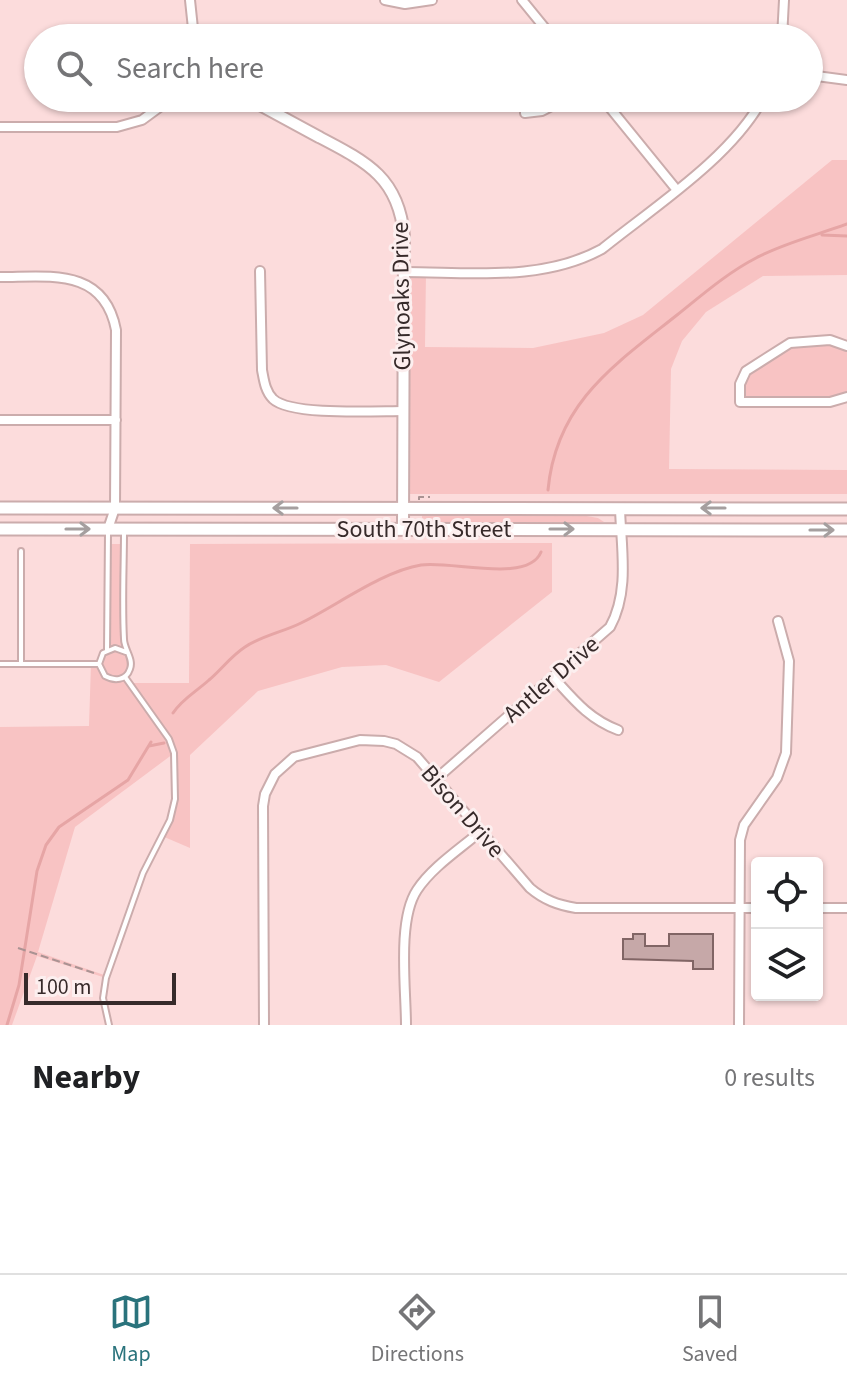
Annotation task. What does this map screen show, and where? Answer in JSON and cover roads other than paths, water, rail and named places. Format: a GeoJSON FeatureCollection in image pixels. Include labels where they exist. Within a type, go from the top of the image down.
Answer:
{"type":"FeatureCollection","features":[{"type":"Feature","properties":{"kind":"main road","name":"South 70th Street"},"geometry":{"type":"LineString","coordinates":[[0,508],[847,509]]}},
{"type":"Feature","properties":{"kind":"main road","name":"South 70th Street"},"geometry":{"type":"LineString","coordinates":[[0,529],[847,530]]}},
{"type":"Feature","properties":{"kind":"street"},"geometry":{"type":"LineString","coordinates":[[190,0],[193,24]]}},
{"type":"Feature","properties":{"kind":"street"},"geometry":{"type":"LineString","coordinates":[[385,0],[405,4],[432,0]]}},
{"type":"Feature","properties":{"kind":"street"},"geometry":{"type":"LineString","coordinates":[[522,0],[542,24]]}},
{"type":"Feature","properties":{"kind":"street"},"geometry":{"type":"LineString","coordinates":[[783,24],[784,0]]}},
{"type":"Feature","properties":{"kind":"street"},"geometry":{"type":"LineString","coordinates":[[823,77],[847,80]]}},
{"type":"Feature","properties":{"kind":"street"},"geometry":{"type":"LineString","coordinates":[[0,127],[117,127],[142,120],[153,112]]}},
{"type":"Feature","properties":{"kind":"street","name":"Glynoaks Drive"},"geometry":{"type":"LineString","coordinates":[[273,112],[359,158],[381,176],[401,215],[404,272],[403,529]]}},
{"type":"Feature","properties":{"kind":"street"},"geometry":{"type":"LineString","coordinates":[[525,113],[534,112]]}},
{"type":"Feature","properties":{"kind":"street"},"geometry":{"type":"LineString","coordinates":[[613,112],[676,189]]}},
{"type":"Feature","properties":{"kind":"street"},"geometry":{"type":"LineString","coordinates":[[404,272],[520,272],[568,265],[602,249],[676,189],[737,136],[753,112]]}},
{"type":"Feature","properties":{"kind":"street"},"geometry":{"type":"LineString","coordinates":[[260,271],[262,370],[268,392],[275,400],[288,406],[312,410],[403,411]]}},
{"type":"Feature","properties":{"kind":"street"},"geometry":{"type":"LineString","coordinates":[[0,277],[64,278],[85,284],[103,299],[113,318],[116,330],[115,508],[108,529]]}},
{"type":"Feature","properties":{"kind":"street"},"geometry":{"type":"LineString","coordinates":[[847,346],[830,340],[808,339],[790,343],[746,371],[740,384],[740,402],[830,402],[847,397]]}},
{"type":"Feature","properties":{"kind":"street"},"geometry":{"type":"LineString","coordinates":[[0,420],[116,420]]}},
{"type":"Feature","properties":{"kind":"street"},"geometry":{"type":"LineString","coordinates":[[115,508],[124,529]]}},
{"type":"Feature","properties":{"kind":"street","name":"Antler Drive"},"geometry":{"type":"LineString","coordinates":[[436,779],[602,636],[616,616],[622,590],[620,508]]}},
{"type":"Feature","properties":{"kind":"street"},"geometry":{"type":"LineString","coordinates":[[739,1025],[740,852],[744,825],[777,778],[786,753],[789,661],[778,621]]}},
{"type":"Feature","properties":{"kind":"street"},"geometry":{"type":"LineString","coordinates":[[554,678],[583,711],[618,730]]}},
{"type":"Feature","properties":{"kind":"street","name":"Bison Drive"},"geometry":{"type":"LineString","coordinates":[[264,1025],[263,806],[275,774],[305,753],[372,739],[407,750],[530,888],[561,906],[751,908]]}},
{"type":"Feature","properties":{"kind":"street"},"geometry":{"type":"LineString","coordinates":[[406,1025],[405,926],[411,900],[425,880],[481,831]]}},
{"type":"Feature","properties":{"kind":"street"},"geometry":{"type":"LineString","coordinates":[[823,908],[847,908]]}},
{"type":"Feature","properties":{"kind":"lane"},"geometry":{"type":"LineString","coordinates":[[99,664],[107,650],[108,529]]}},
{"type":"Feature","properties":{"kind":"lane"},"geometry":{"type":"LineString","coordinates":[[99,664],[107,678],[118,680],[125,677],[131,665],[124,638],[124,529]]}},
{"type":"Feature","properties":{"kind":"lane"},"geometry":{"type":"LineString","coordinates":[[21,551],[21,664]]}},
{"type":"Feature","properties":{"kind":"lane"},"geometry":{"type":"LineString","coordinates":[[107,650],[115,648],[126,652]]}},
{"type":"Feature","properties":{"kind":"lane"},"geometry":{"type":"LineString","coordinates":[[0,664],[99,664]]}},
{"type":"Feature","properties":{"kind":"lane"},"geometry":{"type":"LineString","coordinates":[[109,1025],[103,998],[106,978],[143,873],[170,820],[175,799],[174,753],[169,739],[125,677]]}},
{"type":"Feature","properties":{"kind":"waterway"},"geometry":{"type":"LineString","coordinates":[[548,490],[553,460],[576,410],[592,389],[631,351],[745,264],[778,248],[847,224]]}},
{"type":"Feature","properties":{"kind":"waterway"},"geometry":{"type":"LineString","coordinates":[[822,235],[847,236]]}},
{"type":"Feature","properties":{"kind":"waterway"},"geometry":{"type":"LineString","coordinates":[[173,713],[245,647],[301,623],[391,574],[434,564],[487,569],[521,567],[533,562],[541,552]]}},
{"type":"Feature","properties":{"kind":"waterway"},"geometry":{"type":"LineString","coordinates":[[7,1025],[19,985],[37,871],[46,845],[59,827],[128,780],[151,742]]}},
{"type":"Feature","properties":{"kind":"waterway"},"geometry":{"type":"LineString","coordinates":[[149,746],[164,743]]}}]}
